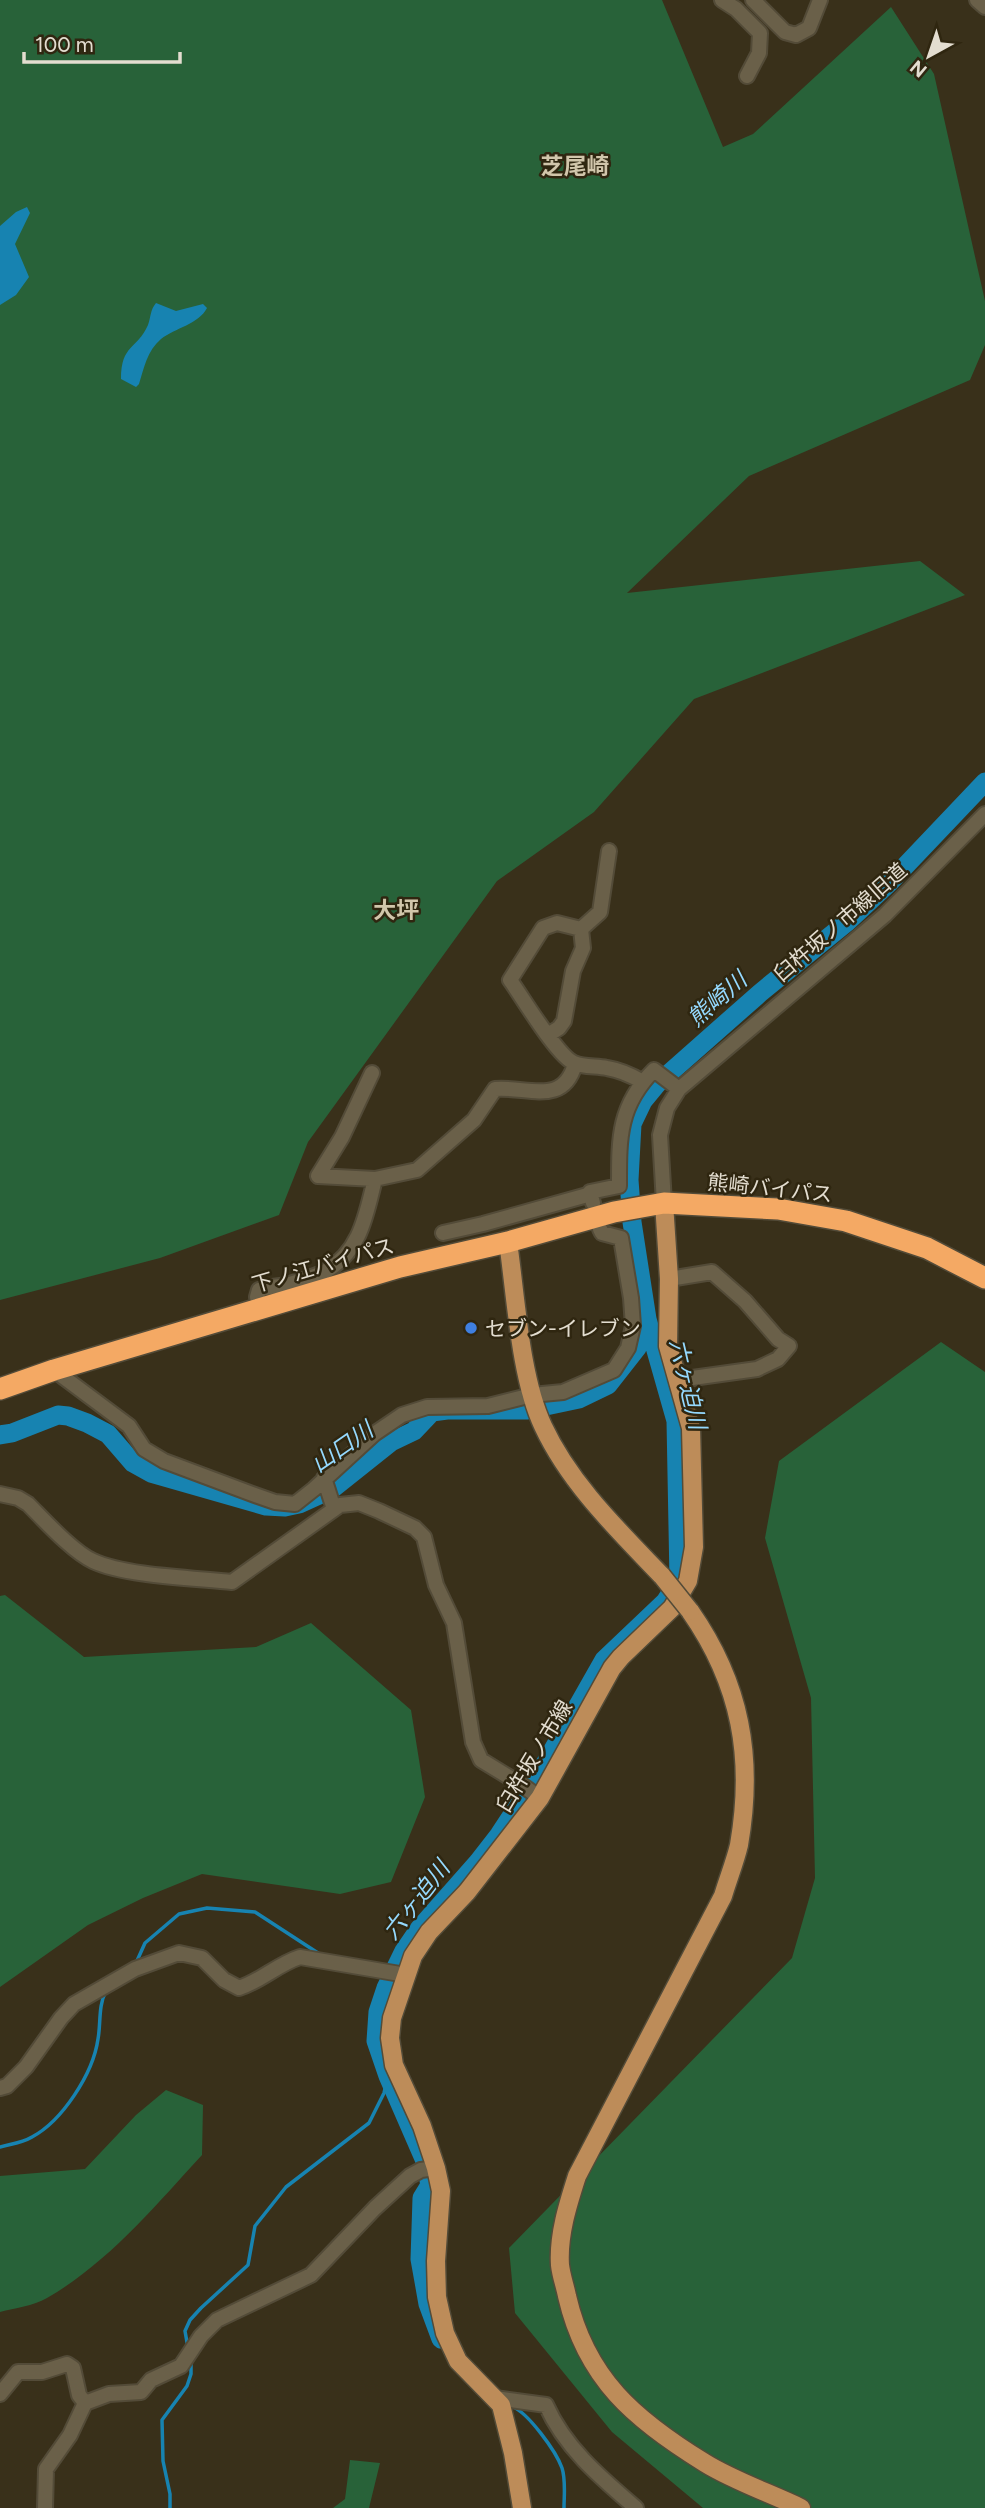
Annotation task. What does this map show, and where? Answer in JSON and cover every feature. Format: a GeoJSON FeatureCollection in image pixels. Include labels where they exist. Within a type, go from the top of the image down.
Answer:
{"type":"FeatureCollection","features":[{"type":"Feature","properties":{"kind":"highway","name":"下ノ江バイパス"},"geometry":{"type":"LineString","coordinates":[[0,1389],[54,1370],[400,1267],[498,1244],[614,1212],[664,1202]]}},
{"type":"Feature","properties":{"kind":"highway","name":"熊崎バイパス"},"geometry":{"type":"LineString","coordinates":[[664,1202],[778,1209],[846,1221],[927,1248],[985,1278]]}},
{"type":"Feature","properties":{"kind":"main road","name":"臼杵坂ノ市線"},"geometry":{"type":"LineString","coordinates":[[522,2508],[507,2426],[498,2402],[458,2361],[445,2333],[437,2297],[436,2261],[441,2191],[430,2169],[422,2126],[394,2065],[390,2038],[391,2018],[404,1974],[429,1932],[467,1892],[612,1668],[672,1608],[688,1581],[694,1546],[691,1428],[668,1346],[669,1279],[664,1202]]}},
{"type":"Feature","properties":{"kind":"main road"},"geometry":{"type":"LineString","coordinates":[[498,1244],[533,1398],[541,1421],[572,1474],[604,1516],[663,1576],[708,1636],[730,1684],[742,1730],[747,1782],[738,1847],[723,1896],[577,2176],[565,2216],[560,2264],[573,2322],[592,2363],[616,2395],[650,2425],[707,2464],[801,2508]]}},
{"type":"Feature","properties":{"kind":"street"},"geometry":{"type":"LineString","coordinates":[[722,0],[736,9],[760,33],[759,52],[747,76]]}},
{"type":"Feature","properties":{"kind":"street"},"geometry":{"type":"LineString","coordinates":[[753,0],[786,32],[796,35],[809,28],[820,0]]}},
{"type":"Feature","properties":{"kind":"street"},"geometry":{"type":"LineString","coordinates":[[976,0],[985,8]]}},
{"type":"Feature","properties":{"kind":"street","name":"臼杵坂ノ市線旧道"},"geometry":{"type":"LineString","coordinates":[[664,1202],[660,1135],[667,1108],[677,1088],[885,915],[985,814]]}},
{"type":"Feature","properties":{"kind":"street"},"geometry":{"type":"LineString","coordinates":[[581,929],[600,912],[609,851]]}},
{"type":"Feature","properties":{"kind":"street"},"geometry":{"type":"LineString","coordinates":[[581,929],[557,923],[543,928],[510,980],[564,1056],[575,1064],[630,1074],[643,1082]]}},
{"type":"Feature","properties":{"kind":"street"},"geometry":{"type":"LineString","coordinates":[[548,1035],[564,1021],[573,971],[583,948],[581,929]]}},
{"type":"Feature","properties":{"kind":"street"},"geometry":{"type":"LineString","coordinates":[[372,1073],[342,1137],[318,1177],[375,1179],[417,1170],[474,1120],[495,1088],[538,1093],[554,1090],[566,1084],[575,1064]]}},
{"type":"Feature","properties":{"kind":"street"},"geometry":{"type":"LineString","coordinates":[[443,1233],[543,1208],[592,1199],[590,1192],[619,1186],[622,1126],[627,1109],[643,1082],[654,1070],[677,1088]]}},
{"type":"Feature","properties":{"kind":"street"},"geometry":{"type":"LineString","coordinates":[[261,1308],[257,1297],[259,1290],[265,1287],[278,1288],[325,1271],[352,1249],[361,1231],[375,1179]]}},
{"type":"Feature","properties":{"kind":"street"},"geometry":{"type":"LineString","coordinates":[[543,1208],[550,1230]]}},
{"type":"Feature","properties":{"kind":"street"},"geometry":{"type":"LineString","coordinates":[[483,1224],[498,1244]]}},
{"type":"Feature","properties":{"kind":"street"},"geometry":{"type":"LineString","coordinates":[[54,1370],[129,1426],[144,1449],[164,1461],[275,1502],[295,1504],[374,1434],[402,1415],[427,1407],[488,1405],[563,1392],[614,1370],[628,1348],[633,1326],[621,1238],[602,1233],[600,1229]]}},
{"type":"Feature","properties":{"kind":"street"},"geometry":{"type":"LineString","coordinates":[[669,1279],[712,1272],[745,1301],[778,1339],[789,1346],[778,1359],[757,1369],[678,1380]]}},
{"type":"Feature","properties":{"kind":"street"},"geometry":{"type":"LineString","coordinates":[[325,1479],[333,1507]]}},
{"type":"Feature","properties":{"kind":"street"},"geometry":{"type":"LineString","coordinates":[[0,1494],[18,1498],[28,1504],[91,1561],[130,1570],[232,1582],[333,1507],[359,1503],[415,1528],[424,1537],[436,1585],[454,1623],[473,1742],[481,1760],[532,1792]]}},
{"type":"Feature","properties":{"kind":"street"},"geometry":{"type":"LineString","coordinates":[[0,2088],[7,2086],[26,2067],[74,2004],[135,1969],[179,1953],[202,1958],[224,1980],[239,1988],[285,1962],[300,1957],[404,1974]]}},
{"type":"Feature","properties":{"kind":"street"},"geometry":{"type":"LineString","coordinates":[[45,2508],[46,2469],[69,2435],[85,2403],[109,2394],[141,2392],[149,2381],[178,2368],[201,2336],[217,2320],[311,2276],[374,2208],[410,2176],[430,2169]]}},
{"type":"Feature","properties":{"kind":"street"},"geometry":{"type":"LineString","coordinates":[[0,2394],[18,2372],[42,2372],[67,2364],[73,2368],[79,2395],[85,2403]]}},
{"type":"Feature","properties":{"kind":"street"},"geometry":{"type":"LineString","coordinates":[[498,2402],[546,2404],[555,2423],[596,2474],[636,2508]]}},
{"type":"Feature","properties":{"kind":"green space"},"geometry":{"type":"Polygon","coordinates":[[[0,0],[662,0],[723,147],[753,134],[891,7],[934,74],[985,301],[985,345],[970,380],[749,476],[627,593],[920,561],[965,595],[694,699],[594,812],[497,881],[308,1142],[279,1215],[160,1258],[0,1300],[0,0]]]}},
{"type":"Feature","properties":{"kind":"green space"},"geometry":{"type":"Polygon","coordinates":[[[941,1342],[985,1372],[985,2508],[703,2508],[612,2432],[515,2313],[509,2248],[792,1958],[815,1878],[811,1698],[765,1538],[779,1461],[941,1342]]]}},
{"type":"Feature","properties":{"kind":"green space"},"geometry":{"type":"Polygon","coordinates":[[[5,1595],[84,1657],[256,1647],[311,1623],[411,1710],[425,1797],[391,1882],[340,1894],[202,1874],[143,1898],[88,1925],[0,1987],[0,1596],[5,1595]]]}},
{"type":"Feature","properties":{"kind":"green space"},"geometry":{"type":"Polygon","coordinates":[[[166,2090],[203,2105],[202,2155],[130,2232],[90,2268],[42,2301],[0,2312],[0,2176],[85,2169],[136,2115],[166,2090]]]}},
{"type":"Feature","properties":{"kind":"green space"},"geometry":{"type":"Polygon","coordinates":[[[350,2460],[380,2463],[369,2508],[333,2508],[345,2499],[350,2460]]]}},
{"type":"Feature","properties":{"kind":"water"},"geometry":{"type":"Polygon","coordinates":[[[27,207],[30,213],[15,244],[29,277],[16,295],[0,305],[0,226],[16,212],[27,207]]]}},
{"type":"Feature","properties":{"kind":"water"},"geometry":{"type":"Polygon","coordinates":[[[156,303],[176,311],[203,304],[207,308],[193,322],[167,335],[156,344],[149,354],[136,387],[121,379],[124,359],[144,333],[156,303]]]}},
{"type":"Feature","properties":{"kind":"waterway","name":"六ヶ迫川"},"geometry":{"type":"LineString","coordinates":[[441,2339],[428,2304],[420,2259],[422,2198],[430,2185],[425,2161],[388,2076],[376,2041],[378,2012],[404,1951],[419,1929],[499,1835],[541,1771],[604,1660],[665,1602],[679,1580],[676,1421],[647,1319],[632,1222],[629,1180],[632,1124],[643,1101],[657,1084],[760,993],[846,923],[890,882],[985,782]]}},
{"type":"Feature","properties":{"kind":"waterway","name":"山口川"},"geometry":{"type":"LineString","coordinates":[[0,1435],[58,1415],[68,1416],[108,1434],[133,1463],[151,1473],[266,1506],[285,1507],[299,1504],[332,1489],[391,1442],[414,1431],[432,1412],[527,1410],[579,1399],[608,1385],[637,1348],[647,1327],[647,1320]]}},
{"type":"Feature","properties":{"kind":"waterway"},"geometry":{"type":"LineString","coordinates":[[136,1963],[145,1943],[179,1914],[207,1908],[255,1912],[318,1953]]}},
{"type":"Feature","properties":{"kind":"waterway"},"geometry":{"type":"LineString","coordinates":[[0,2147],[24,2141],[43,2130],[74,2095],[95,2053],[106,1991]]}},
{"type":"Feature","properties":{"kind":"waterway"},"geometry":{"type":"LineString","coordinates":[[188,2348],[185,2331],[190,2320],[248,2265],[255,2226],[286,2187],[369,2123],[384,2093],[388,2076]]}},
{"type":"Feature","properties":{"kind":"waterway"},"geometry":{"type":"LineString","coordinates":[[170,2508],[163,2461],[162,2420],[187,2386],[191,2363]]}},
{"type":"Feature","properties":{"kind":"waterway","name":"六ヶ迫川"},"geometry":{"type":"LineString","coordinates":[[513,2407],[534,2424],[559,2461],[564,2478],[564,2508]]}},
{"type":"Feature","properties":{"kind":"place","name":"セブン-イレブン"},"geometry":{"type":"Point","coordinates":[471,1328]}},
{"type":"Feature","properties":{"kind":"district","name":"芝尾崎"},"geometry":{"type":"Point","coordinates":[575,166]}},
{"type":"Feature","properties":{"kind":"district","name":"大坪"},"geometry":{"type":"Point","coordinates":[396,910]}},
{"type":"Feature","properties":{"kind":"water label","name":"熊崎川"},"geometry":{"type":"Point","coordinates":[717,999]}}]}
